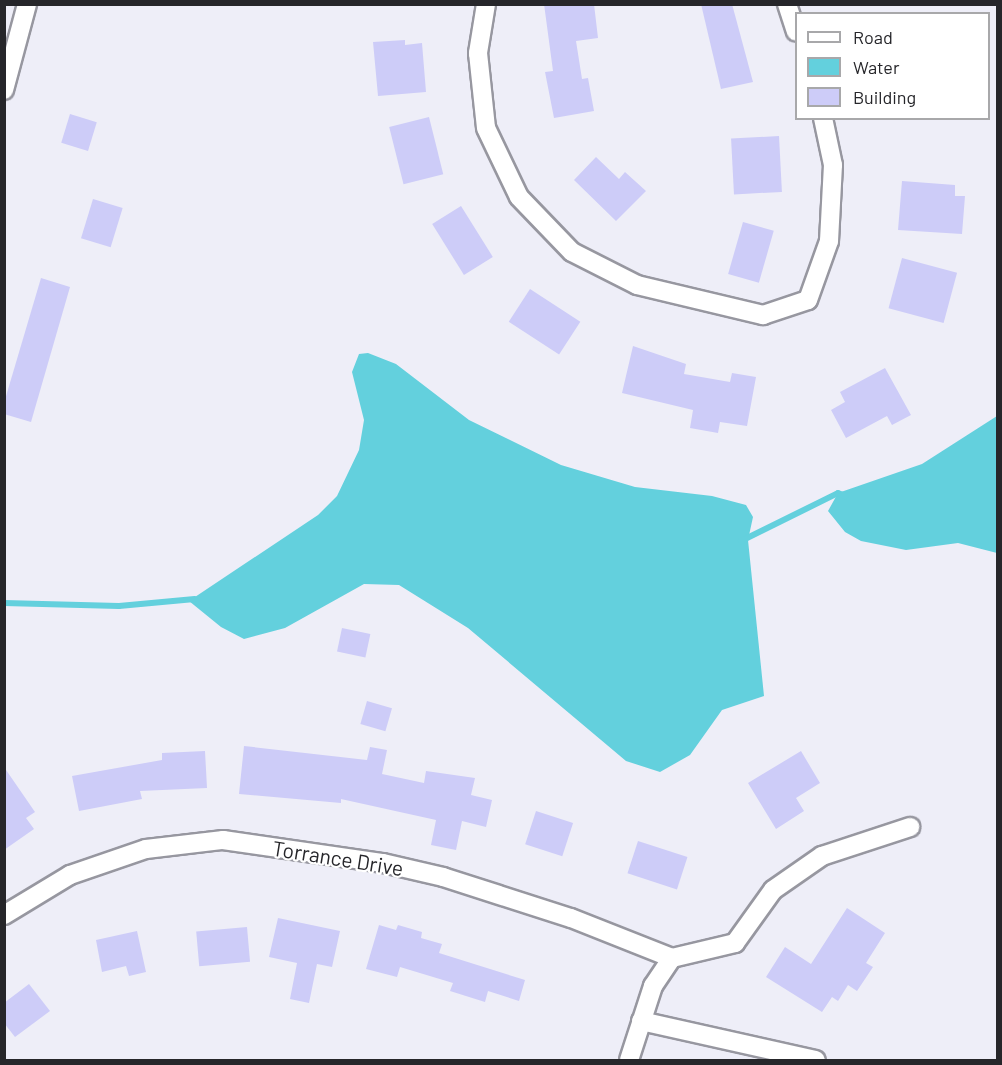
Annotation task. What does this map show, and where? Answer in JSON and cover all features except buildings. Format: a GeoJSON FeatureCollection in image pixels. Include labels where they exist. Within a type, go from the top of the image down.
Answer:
{"type":"FeatureCollection","features":[{"type":"Feature","properties":{"kind":"street"},"geometry":{"type":"LineString","coordinates":[[4,90],[27,4]]}},
{"type":"Feature","properties":{"kind":"street"},"geometry":{"type":"LineString","coordinates":[[486,4],[478,53],[486,128],[519,197],[572,252],[637,285],[763,315],[808,300],[829,241],[833,165],[823,120]]}},
{"type":"Feature","properties":{"kind":"street"},"geometry":{"type":"LineString","coordinates":[[787,4],[795,29]]}},
{"type":"Feature","properties":{"kind":"street"},"geometry":{"type":"LineString","coordinates":[[629,1060],[653,986],[672,958],[735,943],[773,890],[822,855],[910,827]]}},
{"type":"Feature","properties":{"kind":"street","name":"Torrance Drive"},"geometry":{"type":"LineString","coordinates":[[4,915],[70,875],[146,849],[223,840],[383,863],[443,877],[571,918],[672,958]]}},
{"type":"Feature","properties":{"kind":"street"},"geometry":{"type":"LineString","coordinates":[[641,1021],[816,1060]]}},
{"type":"Feature","properties":{"kind":"water"},"geometry":{"type":"Polygon","coordinates":[[[368,353],[396,364],[469,420],[561,465],[635,487],[712,496],[746,505],[753,517],[748,540],[764,696],[722,710],[690,755],[660,772],[626,761],[468,628],[399,585],[364,584],[285,628],[244,639],[221,627],[189,601],[318,515],[337,496],[359,450],[364,420],[352,372],[359,354],[368,353]]]}},
{"type":"Feature","properties":{"kind":"water"},"geometry":{"type":"Polygon","coordinates":[[[997,416],[997,553],[958,543],[906,550],[861,541],[845,532],[828,511],[838,493],[922,464],[997,416]]]}},
{"type":"Feature","properties":{"kind":"waterway"},"geometry":{"type":"LineString","coordinates":[[741,541],[838,493],[845,496]]}},
{"type":"Feature","properties":{"kind":"waterway"},"geometry":{"type":"LineString","coordinates":[[4,603],[119,606],[195,599]]}}]}
